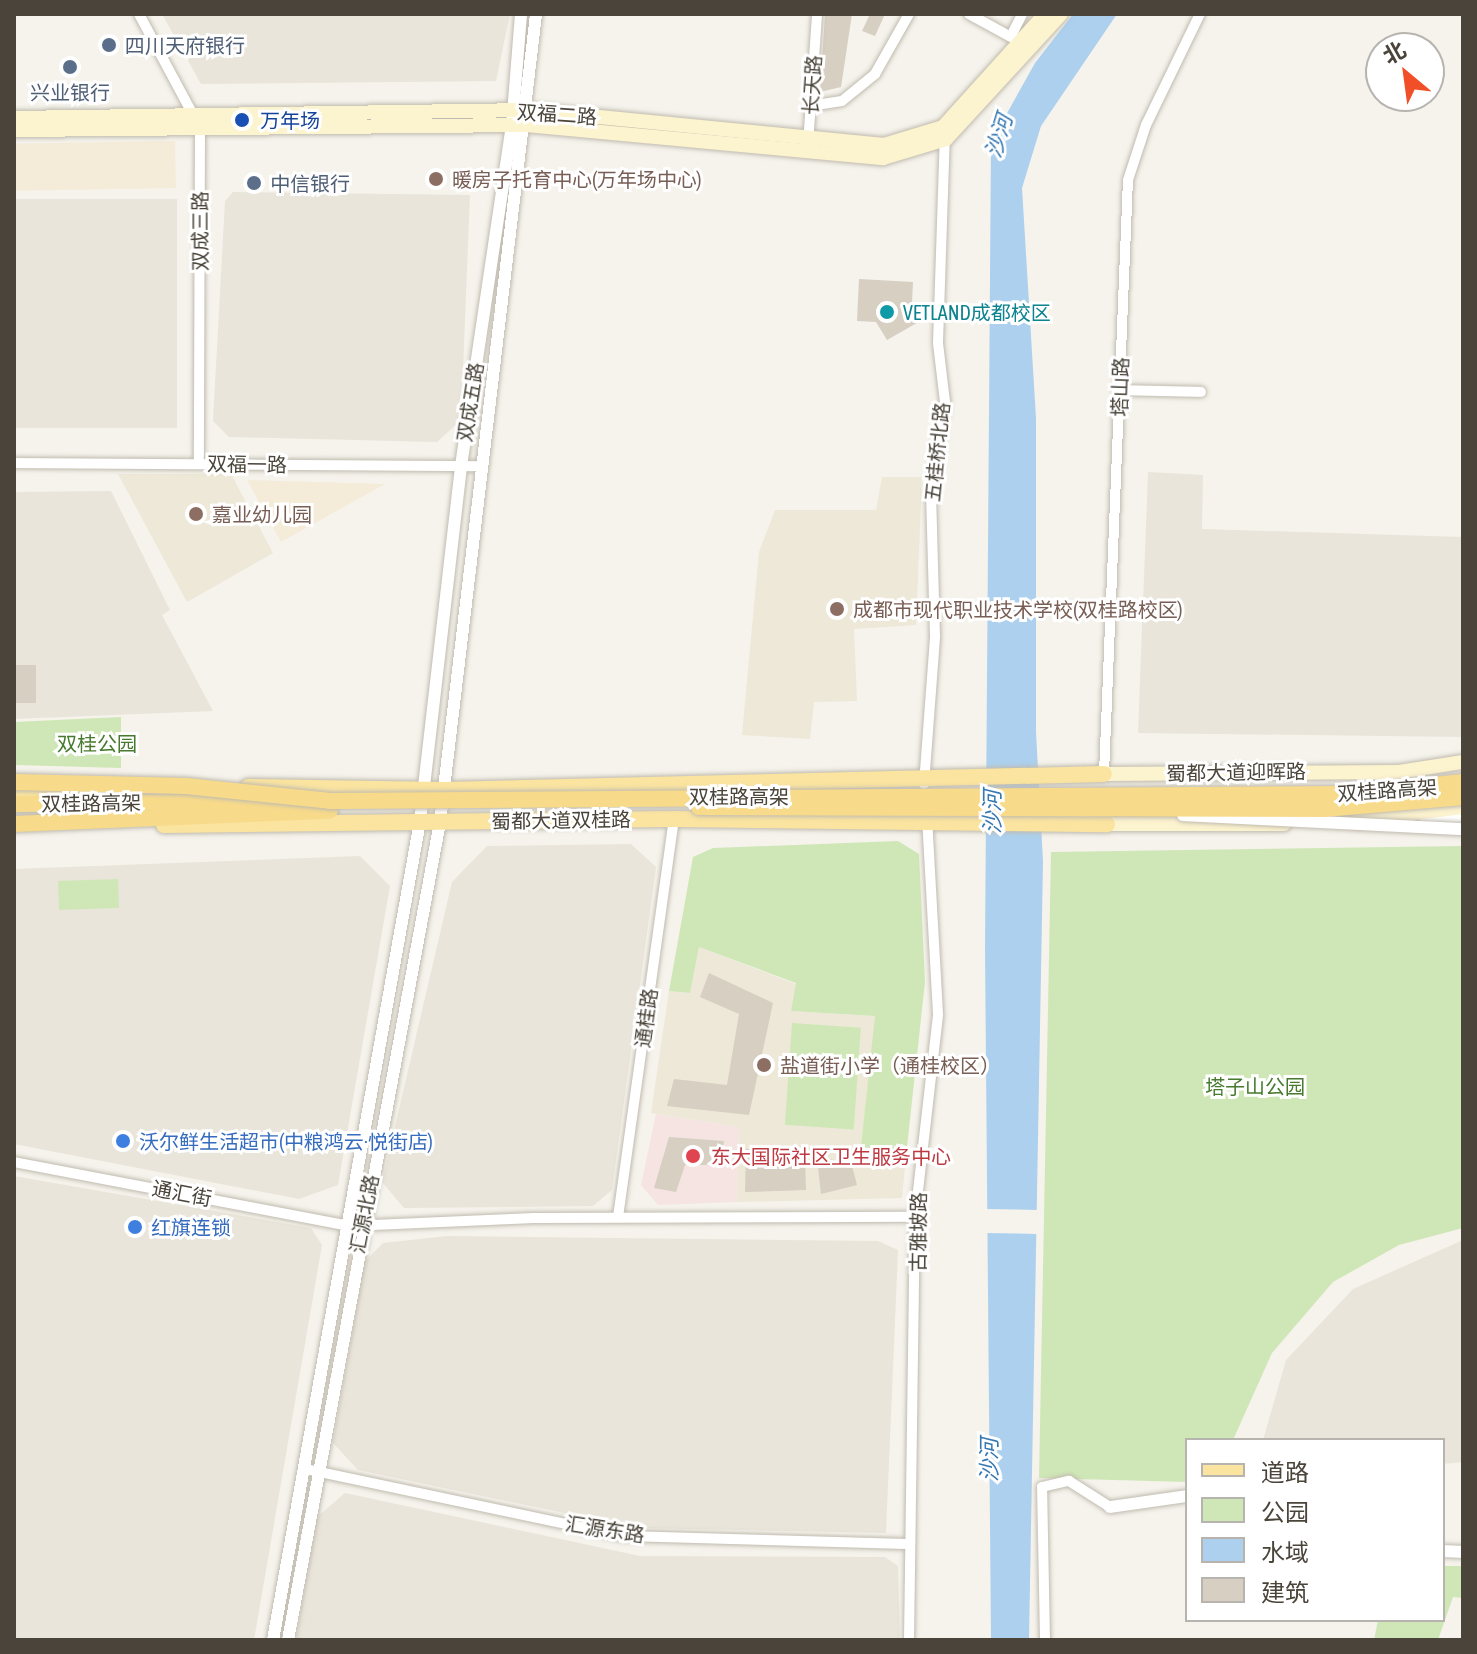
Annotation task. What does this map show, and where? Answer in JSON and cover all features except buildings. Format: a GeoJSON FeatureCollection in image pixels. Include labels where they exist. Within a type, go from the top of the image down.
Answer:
{"type":"FeatureCollection","features":[{"type":"Feature","properties":{"kind":"highway"},"geometry":{"type":"LineString","coordinates":[[14,782],[186,786],[330,806]]}},
{"type":"Feature","properties":{"kind":"highway","name":"双桂路高架"},"geometry":{"type":"LineString","coordinates":[[14,814],[330,806],[1350,794],[1463,782]]}},
{"type":"Feature","properties":{"kind":"highway","name":"双桂路高架"},"geometry":{"type":"LineString","coordinates":[[14,804],[330,806],[1102,820],[1380,808],[1463,797]]}},
{"type":"Feature","properties":{"kind":"highway"},"geometry":{"type":"LineString","coordinates":[[14,824],[330,806]]}},
{"type":"Feature","properties":{"kind":"main road"},"geometry":{"type":"LineString","coordinates":[[945,133],[1045,14]]}},
{"type":"Feature","properties":{"kind":"main road"},"geometry":{"type":"LineString","coordinates":[[1021,41],[1061,14]]}},
{"type":"Feature","properties":{"kind":"main road","name":"双福二路"},"geometry":{"type":"LineString","coordinates":[[14,118],[198,122]]}},
{"type":"Feature","properties":{"kind":"main road","name":"双福二路"},"geometry":{"type":"LineString","coordinates":[[14,130],[198,122],[520,118],[883,158],[945,133]]}},
{"type":"Feature","properties":{"kind":"main road","name":"蜀都大道迎晖路"},"geometry":{"type":"LineString","coordinates":[[1104,774],[1399,772],[1463,762]]}},
{"type":"Feature","properties":{"kind":"main road","name":"蜀都大道双桂路"},"geometry":{"type":"LineString","coordinates":[[14,793],[444,790],[923,780],[1088,783],[1104,774]]}},
{"type":"Feature","properties":{"kind":"main road"},"geometry":{"type":"LineString","coordinates":[[1102,820],[1211,828],[1423,815],[1463,807]]}},
{"type":"Feature","properties":{"kind":"main road","name":"蜀都大道双桂路"},"geometry":{"type":"LineString","coordinates":[[14,824],[674,819],[960,826],[1102,820]]}},
{"type":"Feature","properties":{"kind":"street","name":"双成三路"},"geometry":{"type":"LineString","coordinates":[[139,14],[198,122],[199,464]]}},
{"type":"Feature","properties":{"kind":"street","name":"双成五路"},"geometry":{"type":"LineString","coordinates":[[444,790],[520,118],[521,14]]}},
{"type":"Feature","properties":{"kind":"street","name":"双成五路"},"geometry":{"type":"LineString","coordinates":[[423,790],[461,466],[536,14]]}},
{"type":"Feature","properties":{"kind":"street","name":"长天路"},"geometry":{"type":"LineString","coordinates":[[808,148],[817,14]]}},
{"type":"Feature","properties":{"kind":"street"},"geometry":{"type":"LineString","coordinates":[[810,106],[842,101],[875,74],[909,14]]}},
{"type":"Feature","properties":{"kind":"street"},"geometry":{"type":"LineString","coordinates":[[969,14],[1021,41],[1022,14]]}},
{"type":"Feature","properties":{"kind":"street","name":"塔山路"},"geometry":{"type":"LineString","coordinates":[[1104,774],[1128,180],[1146,125],[1200,14]]}},
{"type":"Feature","properties":{"kind":"street","name":"五桂桥北路"},"geometry":{"type":"LineString","coordinates":[[928,825],[923,780],[935,636],[931,494],[945,402],[938,343],[945,133]]}},
{"type":"Feature","properties":{"kind":"street"},"geometry":{"type":"LineString","coordinates":[[1120,390],[1201,392]]}},
{"type":"Feature","properties":{"kind":"street","name":"双福一路"},"geometry":{"type":"LineString","coordinates":[[14,463],[480,466]]}},
{"type":"Feature","properties":{"kind":"street"},"geometry":{"type":"LineString","coordinates":[[1104,774],[1091,805],[1102,820],[1463,829]]}},
{"type":"Feature","properties":{"kind":"street"},"geometry":{"type":"LineString","coordinates":[[928,825],[937,808],[962,800],[1071,798],[1088,783]]}},
{"type":"Feature","properties":{"kind":"street","name":"汇源北路"},"geometry":{"type":"LineString","coordinates":[[288,1640],[319,1471],[423,790]]}},
{"type":"Feature","properties":{"kind":"street","name":"汇源北路"},"geometry":{"type":"LineString","coordinates":[[273,1640],[444,790]]}},
{"type":"Feature","properties":{"kind":"street"},"geometry":{"type":"LineString","coordinates":[[1423,815],[1463,820]]}},
{"type":"Feature","properties":{"kind":"street","name":"通桂路"},"geometry":{"type":"LineString","coordinates":[[618,1217],[674,819]]}},
{"type":"Feature","properties":{"kind":"street","name":"古雅坡路"},"geometry":{"type":"LineString","coordinates":[[909,1640],[915,1217],[938,1014],[928,825]]}},
{"type":"Feature","properties":{"kind":"street","name":"通汇街"},"geometry":{"type":"LineString","coordinates":[[14,1162],[356,1226],[618,1217],[915,1217]]}},
{"type":"Feature","properties":{"kind":"street","name":"汇源东路"},"geometry":{"type":"LineString","coordinates":[[305,1469],[622,1536],[910,1544]]}},
{"type":"Feature","properties":{"kind":"street"},"geometry":{"type":"LineString","coordinates":[[1045,1640],[1042,1487],[1069,1481],[1110,1507],[1185,1496]]}},
{"type":"Feature","properties":{"kind":"shaded area"},"geometry":{"type":"Polygon","coordinates":[[[162,14],[510,14],[496,81],[201,84],[162,14]]]}},
{"type":"Feature","properties":{"kind":"shaded area"},"geometry":{"type":"Polygon","coordinates":[[[175,141],[176,188],[15,191],[14,144],[175,141]]]}},
{"type":"Feature","properties":{"kind":"shaded area"},"geometry":{"type":"Polygon","coordinates":[[[233,192],[470,195],[461,420],[437,442],[229,437],[213,421],[225,201],[233,192]]]}},
{"type":"Feature","properties":{"kind":"shaded area"},"geometry":{"type":"Polygon","coordinates":[[[14,199],[177,199],[177,428],[14,428],[14,199]]]}},
{"type":"Feature","properties":{"kind":"shaded area"},"geometry":{"type":"Polygon","coordinates":[[[1148,472],[1203,475],[1202,529],[1463,537],[1463,737],[1138,733],[1148,472]]]}},
{"type":"Feature","properties":{"kind":"shaded area","name":"嘉业幼儿园"},"geometry":{"type":"Polygon","coordinates":[[[118,474],[231,474],[273,553],[187,602],[118,474]]]}},
{"type":"Feature","properties":{"kind":"shaded area","name":"成都市现代职业技术学校(双桂路校区)"},"geometry":{"type":"Polygon","coordinates":[[[882,477],[922,477],[916,625],[854,629],[857,701],[814,702],[810,739],[742,735],[759,552],[775,510],[876,510],[882,477]]]}},
{"type":"Feature","properties":{"kind":"shaded area"},"geometry":{"type":"Polygon","coordinates":[[[247,480],[385,484],[281,542],[247,480]]]}},
{"type":"Feature","properties":{"kind":"shaded area"},"geometry":{"type":"Polygon","coordinates":[[[111,491],[170,610],[162,615],[213,711],[14,719],[14,492],[111,491]]]}},
{"type":"Feature","properties":{"kind":"shaded area"},"geometry":{"type":"Polygon","coordinates":[[[631,844],[656,867],[612,1190],[593,1206],[404,1208],[382,1182],[452,882],[487,846],[631,844]]]}},
{"type":"Feature","properties":{"kind":"shaded area"},"geometry":{"type":"Polygon","coordinates":[[[360,856],[390,886],[338,1185],[299,1199],[14,1144],[14,869],[360,856]]]}},
{"type":"Feature","properties":{"kind":"shaded area","name":"盐道街小学（通桂校区）"},"geometry":{"type":"Polygon","coordinates":[[[699,947],[796,984],[792,1011],[876,1016],[861,1145],[906,1156],[902,1198],[737,1202],[739,1127],[651,1113],[669,991],[690,993],[699,947]]]}},
{"type":"Feature","properties":{"kind":"shaded area","name":"东大国际社区卫生服务中心"},"geometry":{"type":"Polygon","coordinates":[[[656,1114],[739,1127],[737,1202],[658,1205],[641,1185],[656,1114]]]}},
{"type":"Feature","properties":{"kind":"shaded area"},"geometry":{"type":"Polygon","coordinates":[[[14,1176],[311,1228],[322,1245],[254,1640],[14,1640],[14,1176]]]}},
{"type":"Feature","properties":{"kind":"shaded area"},"geometry":{"type":"Polygon","coordinates":[[[447,1236],[878,1241],[898,1250],[886,1533],[636,1528],[358,1470],[333,1443],[365,1261],[383,1243],[447,1236]]]}},
{"type":"Feature","properties":{"kind":"shaded area"},"geometry":{"type":"Polygon","coordinates":[[[1463,1240],[1463,1462],[1445,1464],[1445,1438],[1264,1438],[1286,1360],[1353,1289],[1463,1240]]]}},
{"type":"Feature","properties":{"kind":"shaded area"},"geometry":{"type":"Polygon","coordinates":[[[345,1493],[640,1556],[885,1557],[898,1566],[900,1640],[296,1640],[317,1517],[345,1493]]]}},
{"type":"Feature","properties":{"kind":"green space","name":"双桂公园"},"geometry":{"type":"Polygon","coordinates":[[[121,717],[121,768],[14,765],[14,722],[121,717]]]}},
{"type":"Feature","properties":{"kind":"green space"},"geometry":{"type":"Polygon","coordinates":[[[898,841],[919,854],[925,982],[906,1156],[861,1146],[875,1016],[791,1011],[796,983],[699,947],[690,993],[669,991],[693,857],[713,848],[898,841]]]}},
{"type":"Feature","properties":{"kind":"green space","name":"塔子山公园"},"geometry":{"type":"Polygon","coordinates":[[[1463,846],[1463,1228],[1399,1245],[1333,1282],[1272,1353],[1234,1438],[1185,1438],[1185,1482],[1039,1478],[1051,852],[1463,846]]]}},
{"type":"Feature","properties":{"kind":"green space"},"geometry":{"type":"Polygon","coordinates":[[[118,879],[119,908],[59,910],[58,881],[118,879]]]}},
{"type":"Feature","properties":{"kind":"green space"},"geometry":{"type":"Polygon","coordinates":[[[792,1023],[861,1028],[854,1130],[785,1125],[792,1023]]]}},
{"type":"Feature","properties":{"kind":"green space"},"geometry":{"type":"Polygon","coordinates":[[[1445,1566],[1463,1566],[1463,1598],[1453,1597],[1445,1620],[1445,1566]]]}},
{"type":"Feature","properties":{"kind":"green space"},"geometry":{"type":"Polygon","coordinates":[[[1378,1622],[1444,1622],[1438,1640],[1374,1640],[1378,1622]]]}},
{"type":"Feature","properties":{"kind":"water","name":"沙河"},"geometry":{"type":"Polygon","coordinates":[[[1073,14],[1117,14],[1041,126],[1022,188],[1036,418],[1036,732],[1043,861],[1029,1640],[991,1640],[985,948],[991,142],[1035,63],[1073,14]]]}},
{"type":"Feature","properties":{"kind":"pier"},"geometry":{"type":"Polygon","coordinates":[[[986,1209],[1038,1210],[1038,1234],[986,1233],[986,1209]]]}},
{"type":"Feature","properties":{"kind":"place","name":"四川天府银行"},"geometry":{"type":"Point","coordinates":[109,45]}},
{"type":"Feature","properties":{"kind":"place","name":"兴业银行"},"geometry":{"type":"Point","coordinates":[70,67]}},
{"type":"Feature","properties":{"kind":"place","name":"万年场"},"geometry":{"type":"Point","coordinates":[242,120]}},
{"type":"Feature","properties":{"kind":"place","name":"暖房子托育中心(万年场中心)"},"geometry":{"type":"Point","coordinates":[436,179]}},
{"type":"Feature","properties":{"kind":"place","name":"中信银行"},"geometry":{"type":"Point","coordinates":[254,183]}},
{"type":"Feature","properties":{"kind":"place","name":"VETLAND成都校区"},"geometry":{"type":"Point","coordinates":[887,312]}},
{"type":"Feature","properties":{"kind":"place","name":"嘉业幼儿园"},"geometry":{"type":"Point","coordinates":[196,514]}},
{"type":"Feature","properties":{"kind":"place","name":"成都市现代职业技术学校(双桂路校区)"},"geometry":{"type":"Point","coordinates":[837,609]}},
{"type":"Feature","properties":{"kind":"place","name":"盐道街小学（通桂校区）"},"geometry":{"type":"Point","coordinates":[764,1065]}},
{"type":"Feature","properties":{"kind":"place","name":"沃尔鲜生活超市(中粮鸿云·悦街店)"},"geometry":{"type":"Point","coordinates":[123,1141]}},
{"type":"Feature","properties":{"kind":"place","name":"东大国际社区卫生服务中心"},"geometry":{"type":"Point","coordinates":[693,1156]}},
{"type":"Feature","properties":{"kind":"place","name":"红旗连锁"},"geometry":{"type":"Point","coordinates":[135,1227]}}]}
